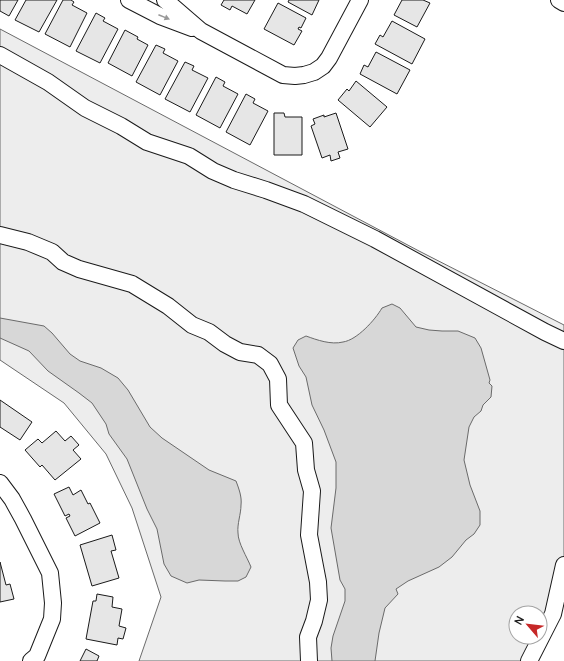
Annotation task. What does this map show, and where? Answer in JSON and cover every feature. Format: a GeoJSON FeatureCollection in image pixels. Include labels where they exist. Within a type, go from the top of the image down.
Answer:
{"type":"FeatureCollection","features":[{"type":"Feature","properties":{"kind":"street"},"geometry":{"type":"LineString","coordinates":[[129,0],[160,16],[200,31],[283,75],[295,76],[304,76],[323,66],[329,58],[360,0]]}},
{"type":"Feature","properties":{"kind":"street"},"geometry":{"type":"LineString","coordinates":[[166,0],[200,31]]}},
{"type":"Feature","properties":{"kind":"street"},"geometry":{"type":"LineString","coordinates":[[559,0],[564,3]]}},
{"type":"Feature","properties":{"kind":"street"},"geometry":{"type":"LineString","coordinates":[[0,56],[48,82],[85,108],[121,126],[148,142],[189,156],[213,171],[234,180],[304,204],[381,243],[564,341]]}},
{"type":"Feature","properties":{"kind":"street"},"geometry":{"type":"LineString","coordinates":[[0,235],[28,242],[52,252],[63,262],[79,269],[132,284],[168,306],[192,325],[209,332],[225,344],[240,352],[258,355],[270,364],[278,379],[279,405],[304,443],[306,470],[312,491],[309,535],[318,582],[319,600],[308,637],[309,661]]}},
{"type":"Feature","properties":{"kind":"street"},"geometry":{"type":"LineString","coordinates":[[0,484],[12,499],[24,519],[50,573],[53,603],[52,618],[37,656],[31,661]]}},
{"type":"Feature","properties":{"kind":"street"},"geometry":{"type":"LineString","coordinates":[[529,661],[553,614],[564,565]]}},
{"type":"Feature","properties":{"kind":"shaded area"},"geometry":{"type":"Polygon","coordinates":[[[0,29],[419,251],[564,325],[564,593],[548,624],[548,605],[508,605],[508,645],[537,645],[529,661],[139,661],[161,597],[132,508],[106,454],[64,403],[0,360],[0,29]]]}},
{"type":"Feature","properties":{"kind":"shaded area"},"geometry":{"type":"Polygon","coordinates":[[[392,304],[400,308],[416,327],[429,330],[458,331],[475,338],[481,348],[490,380],[489,383],[492,386],[491,397],[483,405],[481,411],[474,417],[469,427],[464,460],[470,485],[480,511],[480,525],[474,534],[466,540],[452,557],[439,567],[408,581],[396,589],[398,594],[385,608],[379,633],[375,661],[332,661],[331,648],[333,636],[345,601],[345,589],[340,580],[331,528],[336,488],[336,462],[324,430],[312,405],[306,377],[299,366],[293,348],[298,340],[306,336],[338,343],[354,338],[365,329],[382,308],[392,304]]]}},
{"type":"Feature","properties":{"kind":"shaded area"},"geometry":{"type":"Polygon","coordinates":[[[0,318],[44,326],[70,354],[80,361],[101,368],[118,378],[128,390],[150,427],[162,438],[209,470],[236,481],[241,502],[238,537],[251,567],[246,577],[238,581],[199,580],[187,583],[171,576],[164,564],[157,529],[147,509],[127,459],[109,434],[106,424],[92,403],[48,371],[29,351],[0,338],[0,318]]]}},
{"type":"Feature","properties":{"kind":"building"},"geometry":{"type":"Polygon","coordinates":[[[0,0],[18,0],[9,16],[0,11],[0,0]]]}},
{"type":"Feature","properties":{"kind":"building"},"geometry":{"type":"Polygon","coordinates":[[[26,0],[57,0],[39,32],[15,20],[26,0]]]}},
{"type":"Feature","properties":{"kind":"building"},"geometry":{"type":"Polygon","coordinates":[[[63,0],[71,0],[74,2],[72,5],[87,13],[70,47],[45,34],[63,0]]]}},
{"type":"Feature","properties":{"kind":"building"},"geometry":{"type":"Polygon","coordinates":[[[224,0],[255,0],[247,14],[232,6],[230,10],[221,5],[224,0]]]}},
{"type":"Feature","properties":{"kind":"building"},"geometry":{"type":"Polygon","coordinates":[[[289,0],[319,0],[312,15],[288,2],[289,0]]]}},
{"type":"Feature","properties":{"kind":"building"},"geometry":{"type":"Polygon","coordinates":[[[402,0],[423,0],[430,3],[417,27],[394,15],[402,0]]]}},
{"type":"Feature","properties":{"kind":"building"},"geometry":{"type":"Polygon","coordinates":[[[278,3],[306,18],[301,28],[299,27],[298,29],[302,31],[294,45],[264,29],[278,3]]]}},
{"type":"Feature","properties":{"kind":"building"},"geometry":{"type":"Polygon","coordinates":[[[96,13],[105,18],[103,21],[118,29],[100,63],[76,51],[96,13]]]}},
{"type":"Feature","properties":{"kind":"building"},"geometry":{"type":"Polygon","coordinates":[[[392,21],[425,39],[412,64],[375,44],[380,35],[383,37],[392,21]]]}},
{"type":"Feature","properties":{"kind":"building"},"geometry":{"type":"Polygon","coordinates":[[[125,30],[138,37],[137,39],[148,45],[132,76],[108,63],[125,30]]]}},
{"type":"Feature","properties":{"kind":"building"},"geometry":{"type":"Polygon","coordinates":[[[156,45],[165,49],[163,53],[178,61],[160,95],[136,82],[156,45]]]}},
{"type":"Feature","properties":{"kind":"building"},"geometry":{"type":"Polygon","coordinates":[[[376,52],[410,70],[397,94],[360,74],[364,65],[368,67],[376,52]]]}},
{"type":"Feature","properties":{"kind":"building"},"geometry":{"type":"Polygon","coordinates":[[[185,62],[194,66],[192,70],[208,78],[190,112],[165,99],[185,62]]]}},
{"type":"Feature","properties":{"kind":"building"},"geometry":{"type":"Polygon","coordinates":[[[216,77],[225,82],[223,86],[238,94],[220,128],[196,115],[216,77]]]}},
{"type":"Feature","properties":{"kind":"building"},"geometry":{"type":"Polygon","coordinates":[[[356,81],[387,107],[370,127],[338,100],[347,89],[349,91],[356,81]]]}},
{"type":"Feature","properties":{"kind":"building"},"geometry":{"type":"Polygon","coordinates":[[[246,94],[255,99],[253,103],[268,111],[250,145],[226,132],[246,94]]]}},
{"type":"Feature","properties":{"kind":"building"},"geometry":{"type":"Polygon","coordinates":[[[274,113],[284,113],[285,117],[302,117],[302,155],[274,155],[274,113]]]}},
{"type":"Feature","properties":{"kind":"building"},"geometry":{"type":"Polygon","coordinates":[[[336,113],[348,149],[338,152],[340,158],[331,161],[330,155],[322,158],[311,126],[315,124],[313,119],[336,113]]]}},
{"type":"Feature","properties":{"kind":"building"},"geometry":{"type":"Polygon","coordinates":[[[0,400],[32,422],[20,440],[0,427],[0,400]]]}},
{"type":"Feature","properties":{"kind":"building"},"geometry":{"type":"Polygon","coordinates":[[[56,431],[65,441],[71,436],[79,445],[73,450],[81,459],[55,480],[42,465],[40,467],[25,450],[38,439],[42,443],[56,431]]]}},
{"type":"Feature","properties":{"kind":"building"},"geometry":{"type":"Polygon","coordinates":[[[69,487],[73,495],[81,490],[88,504],[90,503],[100,523],[75,536],[66,518],[70,516],[69,514],[65,516],[54,494],[69,487]]]}},
{"type":"Feature","properties":{"kind":"building"},"geometry":{"type":"Polygon","coordinates":[[[112,535],[116,550],[111,551],[119,578],[92,586],[80,545],[112,535]]]}},
{"type":"Feature","properties":{"kind":"building"},"geometry":{"type":"Polygon","coordinates":[[[0,562],[6,585],[10,584],[14,599],[0,602],[0,562]]]}},
{"type":"Feature","properties":{"kind":"building"},"geometry":{"type":"Polygon","coordinates":[[[97,594],[113,597],[112,607],[122,609],[119,626],[126,628],[123,639],[118,638],[117,645],[86,639],[93,601],[96,601],[97,594]]]}},
{"type":"Feature","properties":{"kind":"building"},"geometry":{"type":"Polygon","coordinates":[[[86,649],[99,656],[97,661],[80,661],[86,649]]]}}]}
